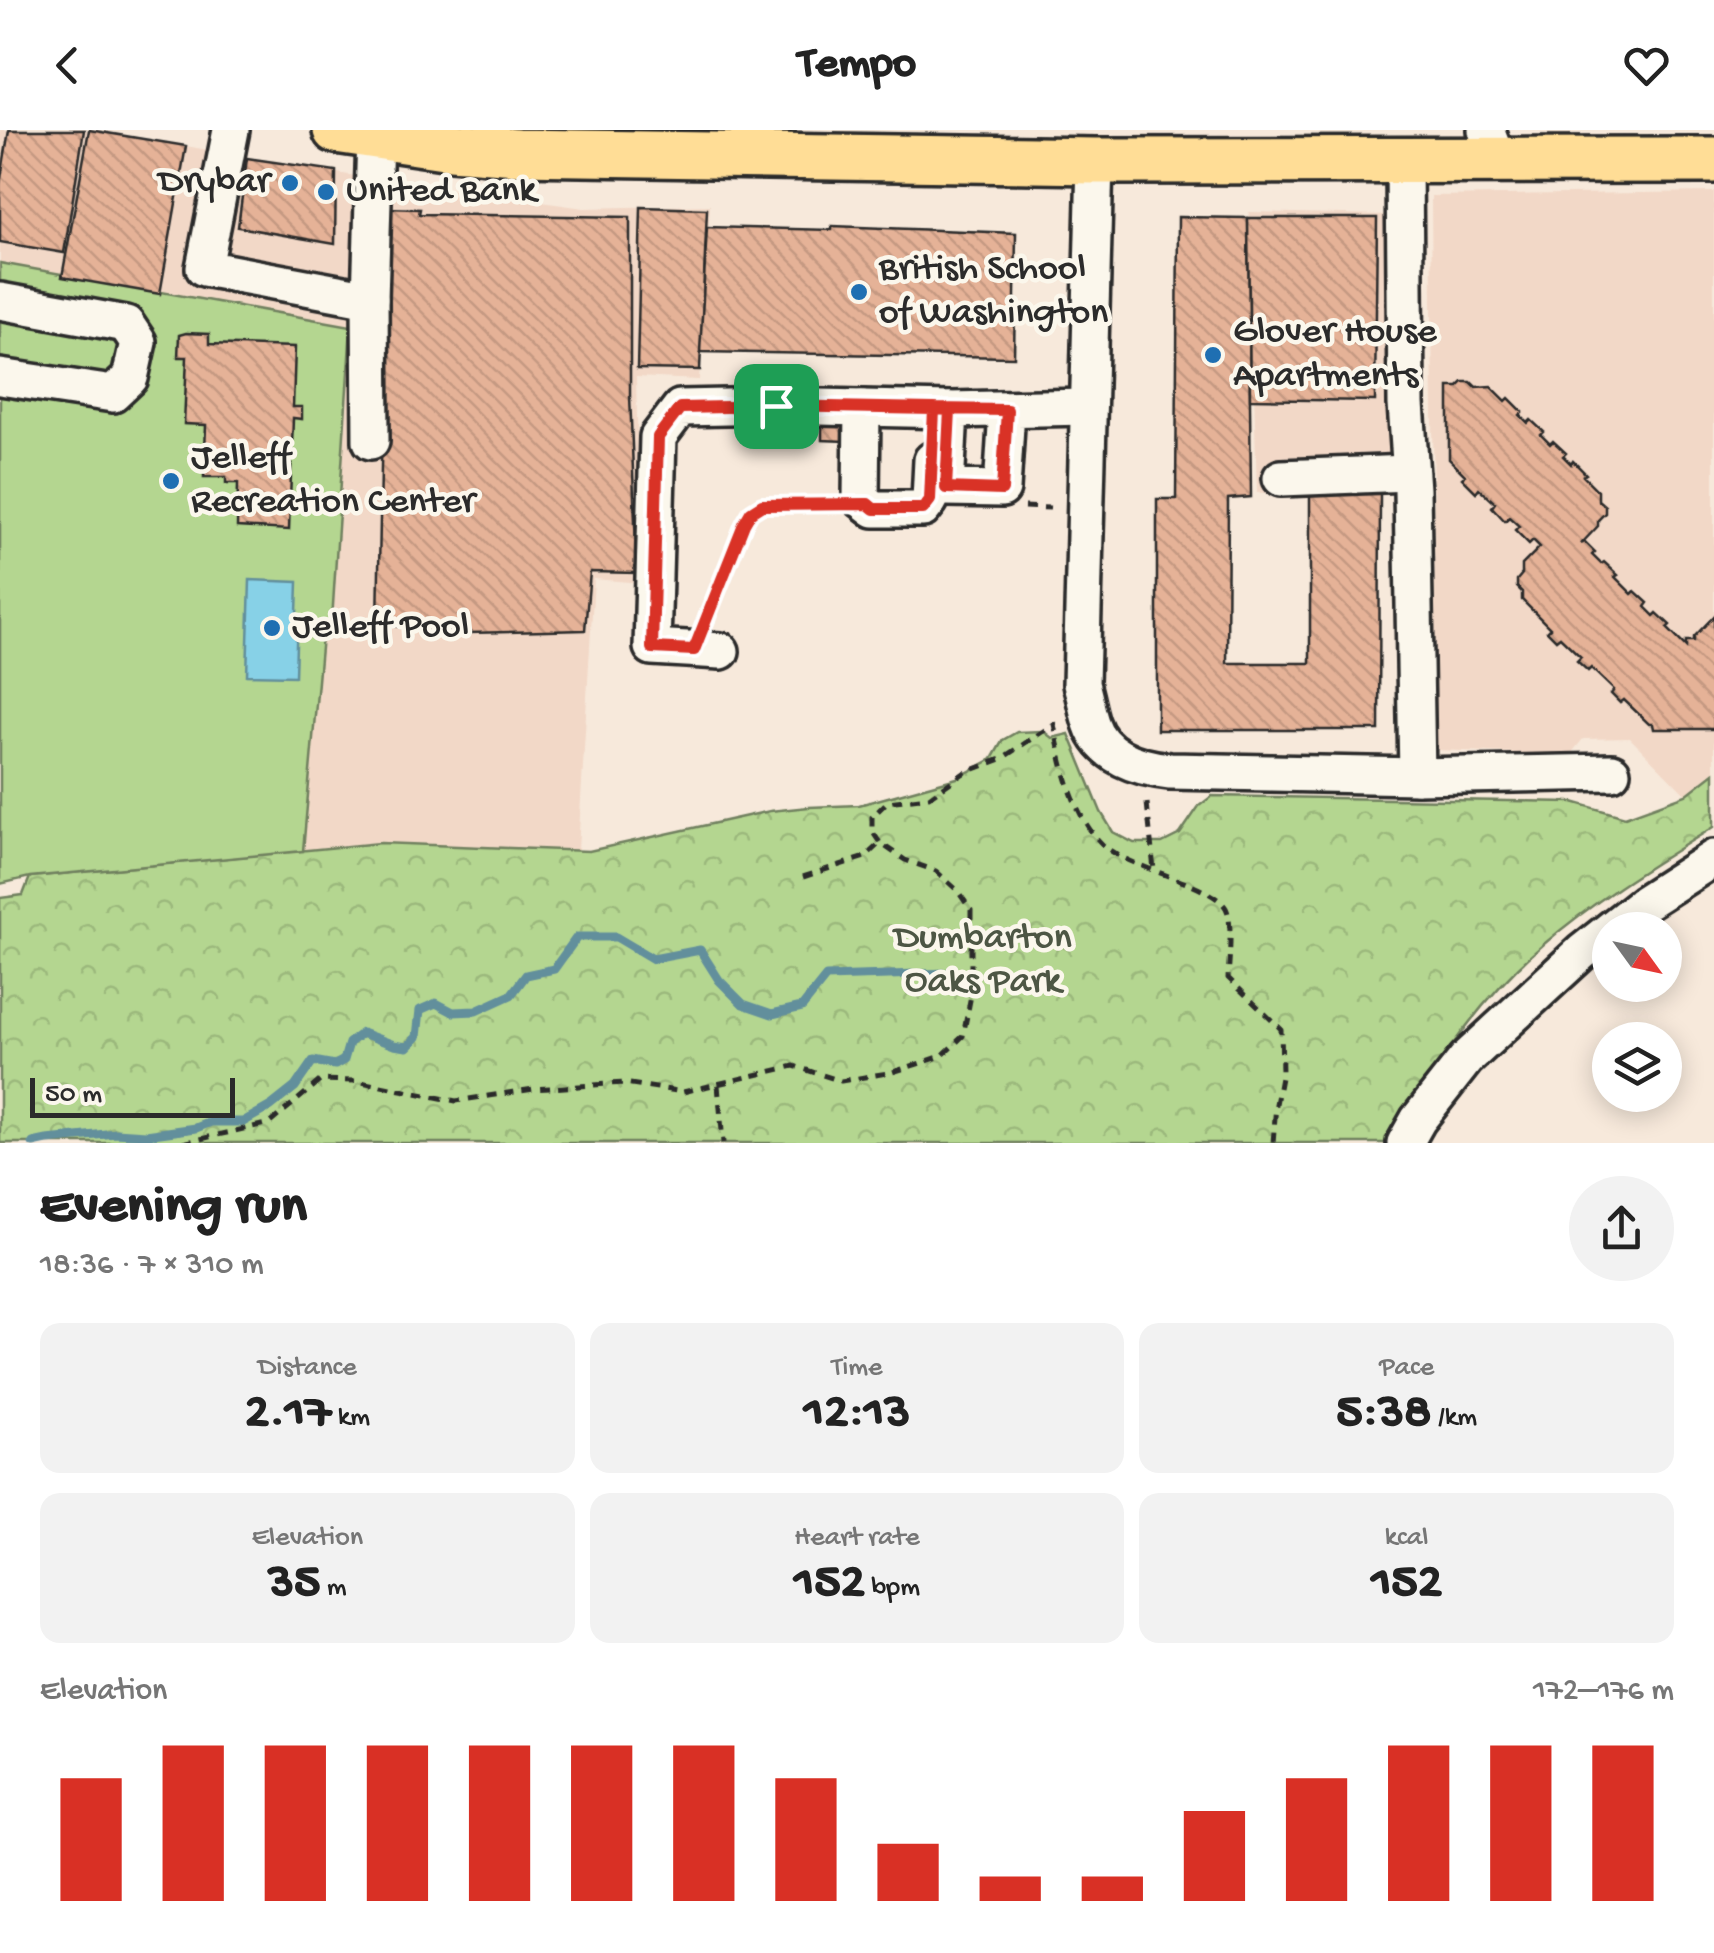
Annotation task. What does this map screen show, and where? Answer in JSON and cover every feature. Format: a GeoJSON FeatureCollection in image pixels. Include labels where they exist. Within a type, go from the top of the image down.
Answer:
{"type":"FeatureCollection","features":[{"type":"Feature","properties":{"kind":"main road"},"geometry":{"type":"LineString","coordinates":[[356,133],[451,138],[517,152],[639,142],[949,144],[1094,161],[1404,162],[1492,145],[1714,160]]}},
{"type":"Feature","properties":{"kind":"street"},"geometry":{"type":"LineString","coordinates":[[231,130],[204,268],[370,298]]}},
{"type":"Feature","properties":{"kind":"street"},"geometry":{"type":"LineString","coordinates":[[356,133],[370,298],[371,442]]}},
{"type":"Feature","properties":{"kind":"street"},"geometry":{"type":"LineString","coordinates":[[1094,161],[1081,684],[1092,725],[1104,745],[1150,786],[1612,772]]}},
{"type":"Feature","properties":{"kind":"street"},"geometry":{"type":"LineString","coordinates":[[1404,162],[1406,404],[1417,776]]}},
{"type":"Feature","properties":{"kind":"street"},"geometry":{"type":"LineString","coordinates":[[0,301],[126,324],[138,342],[130,378],[113,394],[0,377]]}},
{"type":"Feature","properties":{"kind":"street"},"geometry":{"type":"LineString","coordinates":[[707,650],[652,648],[658,437],[680,408],[1088,407]]}},
{"type":"Feature","properties":{"kind":"street"},"geometry":{"type":"LineString","coordinates":[[862,408],[861,499],[874,509],[923,509],[930,500],[942,410]]}},
{"type":"Feature","properties":{"kind":"street"},"geometry":{"type":"LineString","coordinates":[[942,410],[946,488],[1002,490],[1007,410]]}},
{"type":"Feature","properties":{"kind":"street"},"geometry":{"type":"LineString","coordinates":[[1281,478],[1411,481]]}},
{"type":"Feature","properties":{"kind":"street"},"geometry":{"type":"LineString","coordinates":[[1404,1143],[1466,1059],[1582,952],[1644,903],[1714,858]]}},
{"type":"Feature","properties":{"kind":"path"},"geometry":{"type":"LineString","coordinates":[[707,650],[751,512],[762,505],[868,504]]}},
{"type":"Feature","properties":{"kind":"path"},"geometry":{"type":"LineString","coordinates":[[183,1143],[270,1123],[321,1080],[356,1081],[456,1101],[534,1088],[624,1083],[684,1092],[794,1066],[841,1081],[893,1072],[942,1056],[962,1036],[971,996],[971,910],[936,871],[905,860],[880,843],[872,831],[872,817],[887,802],[929,797],[964,773],[1002,759],[1054,724],[1064,772],[1086,824],[1105,847],[1212,894],[1226,909],[1230,934],[1228,978],[1281,1028],[1282,1072],[1273,1143]]}},
{"type":"Feature","properties":{"kind":"path"},"geometry":{"type":"LineString","coordinates":[[1150,786],[1154,871]]}},
{"type":"Feature","properties":{"kind":"path"},"geometry":{"type":"LineString","coordinates":[[802,877],[866,857],[880,843]]}},
{"type":"Feature","properties":{"kind":"path"},"geometry":{"type":"LineString","coordinates":[[718,1085],[723,1143]]}},
{"type":"Feature","properties":{"kind":"shaded area"},"geometry":{"type":"Polygon","coordinates":[[[0,130],[96,130],[349,175],[584,208],[710,205],[699,380],[636,377],[641,583],[594,579],[578,850],[380,843],[303,851],[322,635],[331,636],[351,326],[0,263],[0,130]]]}},
{"type":"Feature","properties":{"kind":"shaded area"},"geometry":{"type":"Polygon","coordinates":[[[1714,192],[1714,789],[1695,804],[1630,738],[1583,739],[1570,755],[1436,750],[1431,196],[1714,192]]]}},
{"type":"Feature","properties":{"kind":"shaded area"},"geometry":{"type":"Polygon","coordinates":[[[1249,212],[1390,215],[1404,490],[1257,493],[1249,212]]]}},
{"type":"Feature","properties":{"kind":"green space","name":"Jelleff Recreation Center"},"geometry":{"type":"Polygon","coordinates":[[[0,263],[351,326],[331,636],[322,636],[303,851],[30,877],[0,884],[0,263]]]}},
{"type":"Feature","properties":{"kind":"green space","name":"Dumbarton Oaks Park"},"geometry":{"type":"Polygon","coordinates":[[[1043,731],[1052,738],[1069,734],[1101,812],[1113,832],[1134,843],[1162,843],[1180,834],[1199,806],[1212,796],[1573,802],[1625,817],[1686,795],[1714,773],[1714,827],[1605,897],[1521,965],[1458,1037],[1390,1143],[0,1143],[0,898],[23,895],[30,877],[380,843],[589,851],[770,811],[859,805],[957,778],[992,759],[1003,740],[1017,732],[1043,731]]]}},
{"type":"Feature","properties":{"kind":"water","name":"Jelleff Pool"},"geometry":{"type":"Polygon","coordinates":[[[250,580],[298,582],[295,676],[247,675],[250,580]]]}},
{"type":"Feature","properties":{"kind":"building"},"geometry":{"type":"Polygon","coordinates":[[[9,130],[84,130],[64,253],[0,242],[0,184],[9,130]]]}},
{"type":"Feature","properties":{"kind":"building"},"geometry":{"type":"Polygon","coordinates":[[[89,130],[186,146],[160,294],[62,277],[89,130]]]}},
{"type":"Feature","properties":{"kind":"building"},"geometry":{"type":"Polygon","coordinates":[[[247,158],[336,171],[335,244],[238,227],[247,158]]]}},
{"type":"Feature","properties":{"kind":"building"},"geometry":{"type":"Polygon","coordinates":[[[641,207],[707,209],[700,370],[637,369],[641,207]]]}},
{"type":"Feature","properties":{"kind":"building"},"geometry":{"type":"Polygon","coordinates":[[[386,208],[420,209],[419,214],[630,217],[630,395],[637,573],[590,572],[585,630],[468,633],[378,623],[386,208]]]}},
{"type":"Feature","properties":{"kind":"building","name":"Glover House Apartments"},"geometry":{"type":"Polygon","coordinates":[[[1178,217],[1248,218],[1251,497],[1228,499],[1227,663],[1310,663],[1310,492],[1380,492],[1379,730],[1157,730],[1157,499],[1176,499],[1178,217]]]}},
{"type":"Feature","properties":{"kind":"building"},"geometry":{"type":"Polygon","coordinates":[[[1248,218],[1377,218],[1375,401],[1250,399],[1248,218]]]}},
{"type":"Feature","properties":{"kind":"building","name":"British School of Washington"},"geometry":{"type":"Polygon","coordinates":[[[832,226],[1016,233],[1014,357],[700,352],[707,227],[832,230],[832,226]]]}},
{"type":"Feature","properties":{"kind":"building","name":"Jelleff Recreation Center"},"geometry":{"type":"Polygon","coordinates":[[[209,334],[209,344],[295,347],[293,407],[302,407],[302,419],[293,418],[289,530],[237,527],[238,483],[226,483],[226,477],[204,477],[206,425],[184,424],[187,357],[178,357],[179,335],[209,334]]]}},
{"type":"Feature","properties":{"kind":"building"},"geometry":{"type":"Polygon","coordinates":[[[1463,382],[1476,387],[1491,386],[1506,401],[1509,398],[1528,423],[1531,420],[1550,444],[1553,441],[1571,464],[1573,461],[1586,474],[1583,476],[1598,491],[1605,513],[1581,544],[1585,542],[1601,564],[1604,562],[1632,594],[1635,591],[1648,603],[1645,607],[1670,625],[1667,628],[1686,647],[1686,641],[1694,641],[1714,616],[1714,729],[1654,729],[1624,700],[1620,703],[1611,694],[1614,690],[1591,668],[1588,671],[1577,661],[1581,657],[1560,637],[1556,640],[1547,631],[1550,628],[1522,600],[1517,580],[1522,565],[1540,547],[1533,540],[1529,544],[1509,517],[1505,521],[1492,507],[1495,503],[1479,488],[1476,492],[1449,459],[1449,387],[1458,387],[1463,382]]]}},
{"type":"Feature","properties":{"kind":"building"},"geometry":{"type":"Polygon","coordinates":[[[822,416],[846,417],[845,441],[822,440],[822,416]]]}},
{"type":"Feature","properties":{"kind":"waterway"},"geometry":{"type":"LineString","coordinates":[[33,1143],[116,1133],[146,1135],[211,1122],[243,1122],[295,1087],[313,1061],[335,1065],[344,1060],[349,1043],[362,1033],[407,1047],[417,1037],[420,1010],[436,1003],[453,1012],[476,1011],[511,995],[526,975],[554,969],[577,937],[616,937],[653,959],[700,950],[719,980],[743,1004],[772,1014],[802,1007],[826,977],[951,973]]}},
{"type":"Feature","properties":{"kind":"place","name":"Drybar"},"geometry":{"type":"Point","coordinates":[290,183]}},
{"type":"Feature","properties":{"kind":"place","name":"United Bank"},"geometry":{"type":"Point","coordinates":[326,192]}},
{"type":"Feature","properties":{"kind":"place","name":"British School of Washington"},"geometry":{"type":"Point","coordinates":[859,292]}},
{"type":"Feature","properties":{"kind":"place","name":"Glover House Apartments"},"geometry":{"type":"Point","coordinates":[1213,355]}},
{"type":"Feature","properties":{"kind":"place","name":"Jelleff Recreation Center"},"geometry":{"type":"Point","coordinates":[171,481]}},
{"type":"Feature","properties":{"kind":"place","name":"Jelleff Pool"},"geometry":{"type":"Point","coordinates":[272,628]}},
{"type":"Feature","properties":{"kind":"route"},"geometry":{"type":"LineString","coordinates":[[776,406],[680,408],[658,437],[652,648],[694,650],[744,524],[751,512],[762,505],[868,504],[874,509],[923,509],[930,500],[934,409],[1007,410],[1002,490],[946,488],[950,410],[934,409],[776,406]]}}]}
